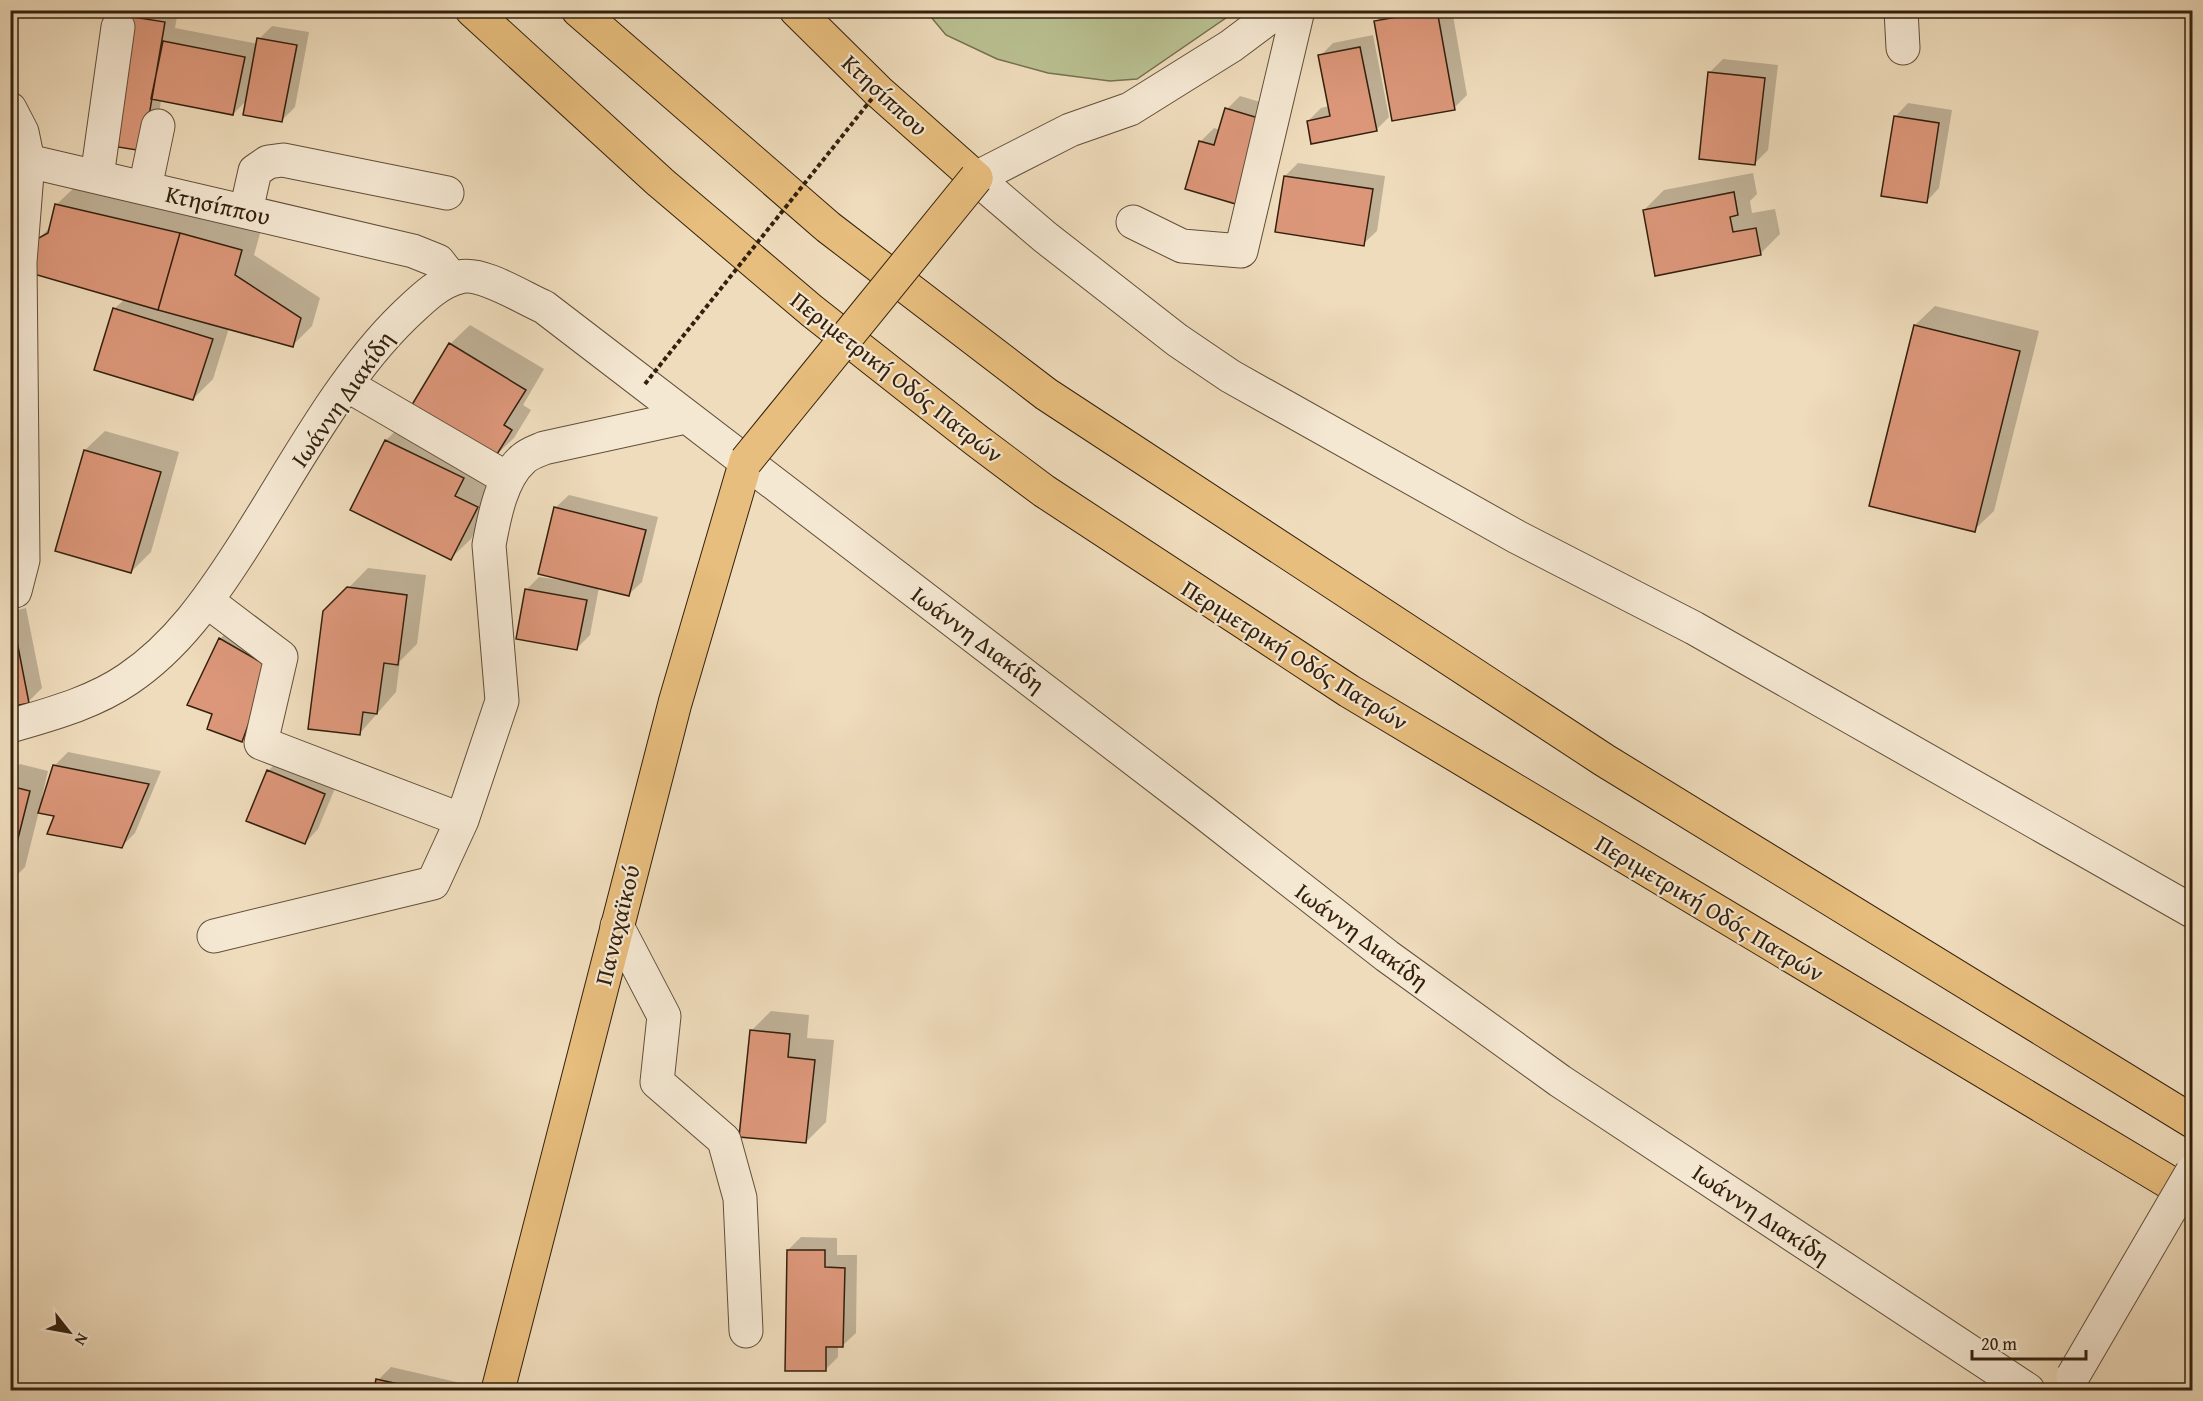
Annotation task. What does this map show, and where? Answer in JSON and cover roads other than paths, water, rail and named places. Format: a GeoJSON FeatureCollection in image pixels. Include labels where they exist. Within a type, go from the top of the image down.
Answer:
{"type":"FeatureCollection","features":[{"type":"Feature","properties":{"kind":"main road","name":"Περιμετρική Οδός Πατρών"},"geometry":{"type":"LineString","coordinates":[[472,10],[608,136],[762,269],[967,433],[1044,491],[1349,691],[2193,1196]]}},
{"type":"Feature","properties":{"kind":"main road"},"geometry":{"type":"LineString","coordinates":[[578,10],[828,227],[1046,394],[1604,760],[2193,1121]]}},
{"type":"Feature","properties":{"kind":"main road","name":"Κτησίππου"},"geometry":{"type":"LineString","coordinates":[[796,10],[878,91],[976,178]]}},
{"type":"Feature","properties":{"kind":"main road"},"geometry":{"type":"LineString","coordinates":[[746,461],[976,178]]}},
{"type":"Feature","properties":{"kind":"main road","name":"Παναχαϊκού"},"geometry":{"type":"LineString","coordinates":[[498,1390],[675,703],[746,461]]}},
{"type":"Feature","properties":{"kind":"street"},"geometry":{"type":"LineString","coordinates":[[1279,10],[1231,46],[1130,109],[1070,130],[976,178],[1044,237],[1177,340],[1230,376],[1517,537],[1694,628],[2193,911]]}},
{"type":"Feature","properties":{"kind":"street"},"geometry":{"type":"LineString","coordinates":[[1133,222],[1182,246],[1241,251],[1298,10]]}},
{"type":"Feature","properties":{"kind":"street"},"geometry":{"type":"LineString","coordinates":[[1901,10],[1903,48]]}},
{"type":"Feature","properties":{"kind":"street"},"geometry":{"type":"LineString","coordinates":[[97,177],[118,27]]}},
{"type":"Feature","properties":{"kind":"street"},"geometry":{"type":"LineString","coordinates":[[10,109],[22,132],[28,161],[21,262],[23,560],[15,591],[10,591]]}},
{"type":"Feature","properties":{"kind":"street"},"geometry":{"type":"LineString","coordinates":[[145,188],[158,126]]}},
{"type":"Feature","properties":{"kind":"street"},"geometry":{"type":"LineString","coordinates":[[246,211],[255,171],[268,162],[283,160],[447,193]]}},
{"type":"Feature","properties":{"kind":"street","name":"Κτησίππου"},"geometry":{"type":"LineString","coordinates":[[28,161],[426,255],[443,266],[452,279]]}},
{"type":"Feature","properties":{"kind":"street","name":"Ιωάννη Διακίδη"},"geometry":{"type":"LineString","coordinates":[[10,726],[50,715],[104,694],[129,678],[185,629],[207,601],[373,348],[420,301],[452,279],[475,276],[544,307],[1203,812],[1386,956],[1560,1081],[2028,1390]]}},
{"type":"Feature","properties":{"kind":"street"},"geometry":{"type":"LineString","coordinates":[[347,385],[508,479]]}},
{"type":"Feature","properties":{"kind":"street"},"geometry":{"type":"LineString","coordinates":[[214,936],[433,883],[462,820],[502,701],[489,545],[493,523],[508,479],[524,458],[544,448],[687,417]]}},
{"type":"Feature","properties":{"kind":"street"},"geometry":{"type":"LineString","coordinates":[[207,601],[281,657],[261,742],[462,820]]}},
{"type":"Feature","properties":{"kind":"street"},"geometry":{"type":"LineString","coordinates":[[617,926],[664,1016],[657,1082],[724,1140],[740,1198],[746,1331]]}},
{"type":"Feature","properties":{"kind":"street"},"geometry":{"type":"LineString","coordinates":[[2069,1384],[2193,1172]]}}]}
